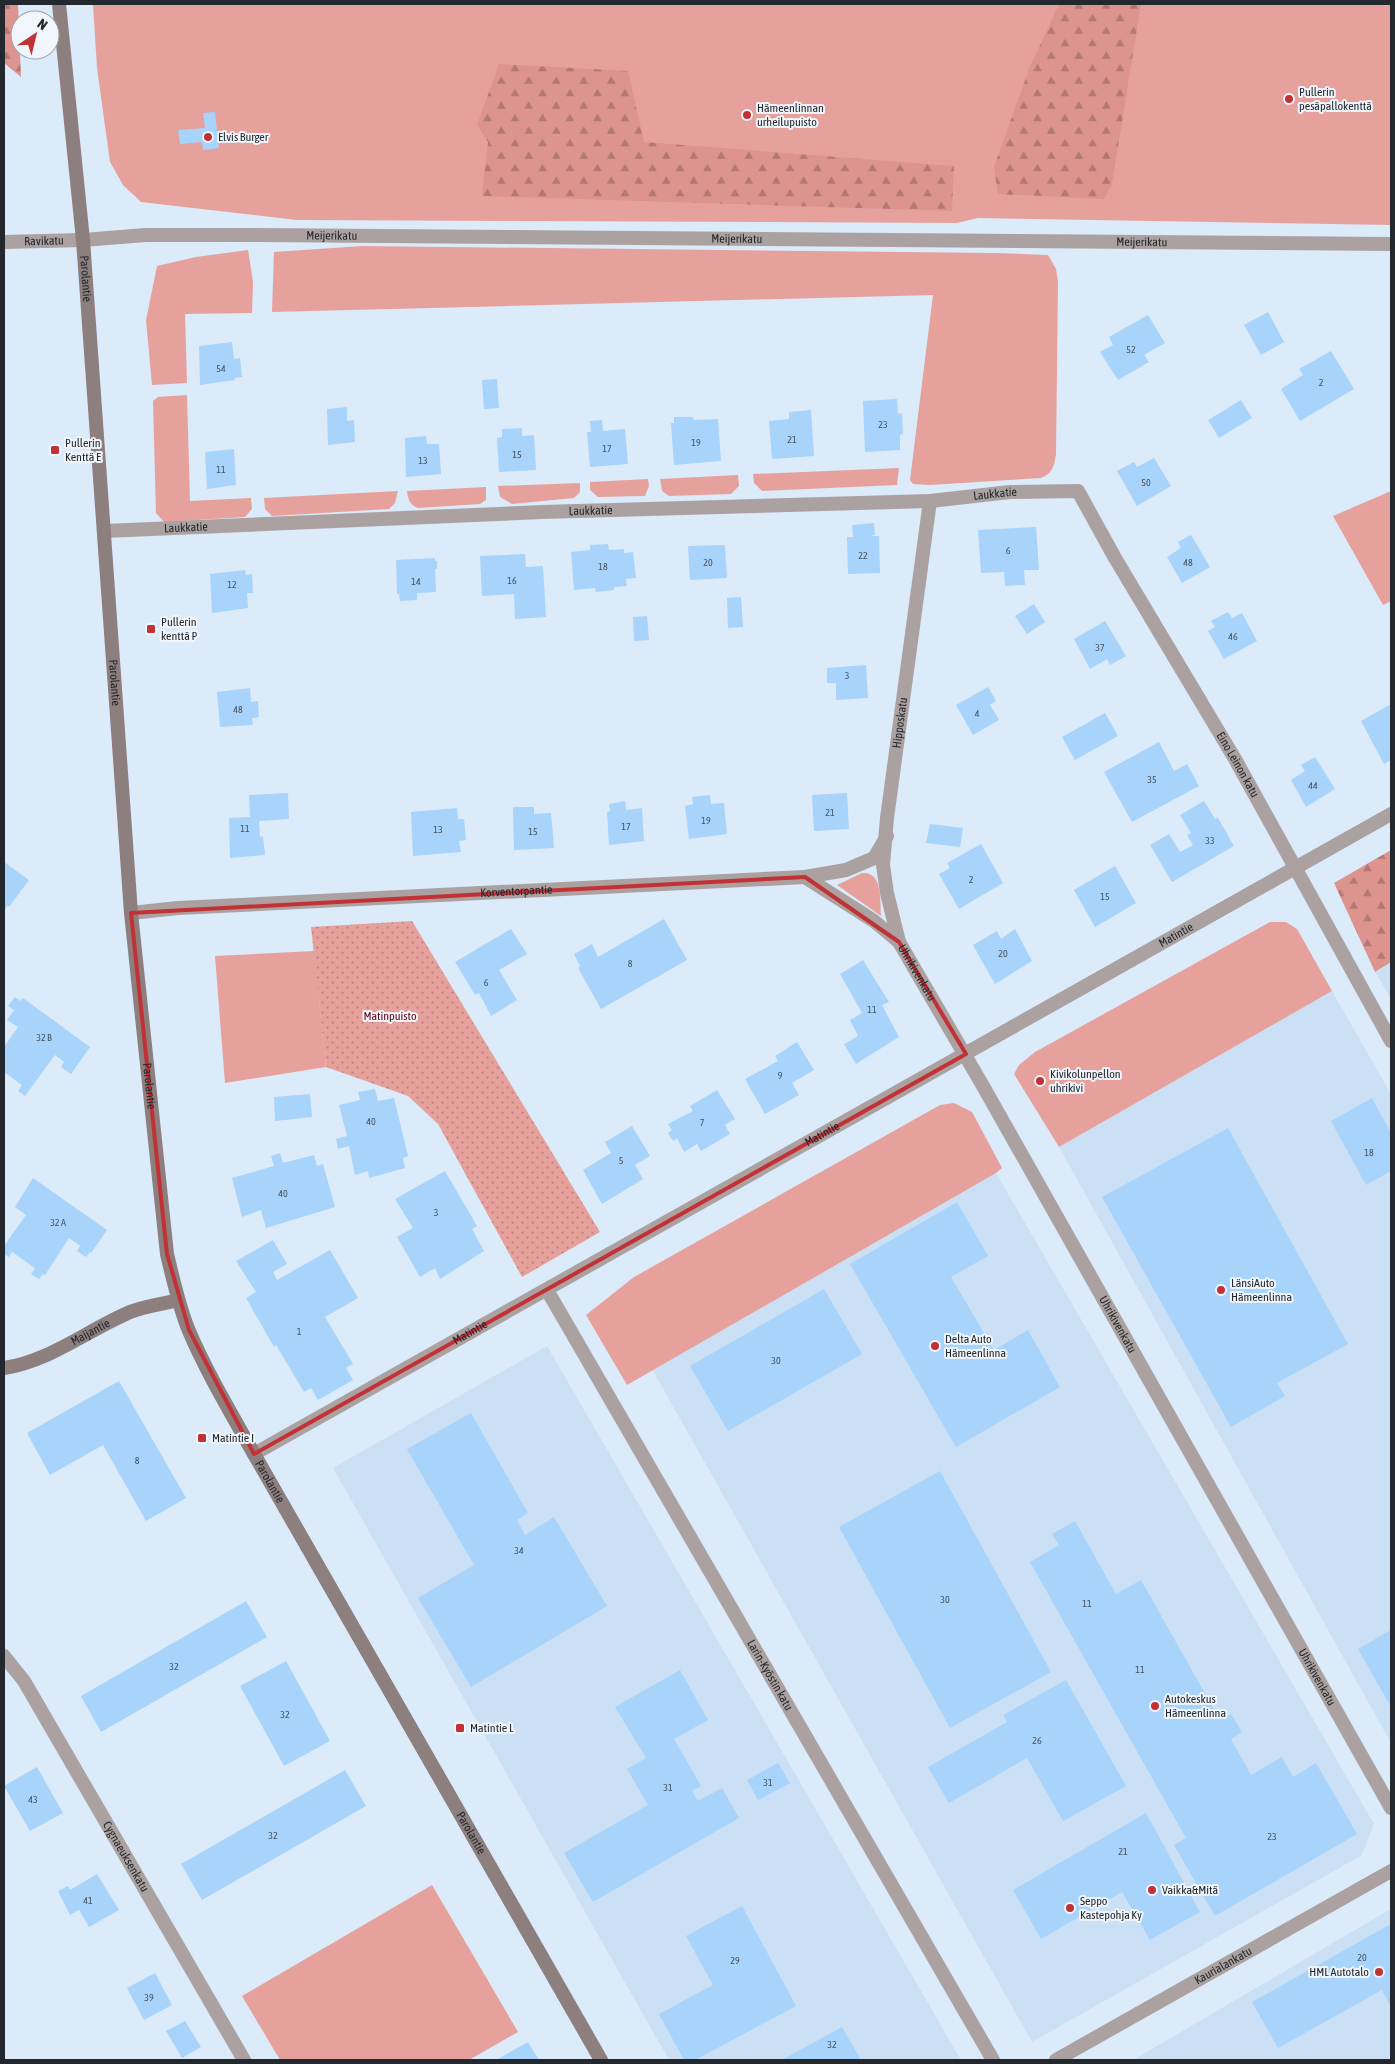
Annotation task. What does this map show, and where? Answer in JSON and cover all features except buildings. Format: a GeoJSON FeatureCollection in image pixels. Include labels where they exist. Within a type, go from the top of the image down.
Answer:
{"type":"FeatureCollection","features":[{"type":"Feature","properties":{"kind":"main road","name":"Parolantie"},"geometry":{"type":"LineString","coordinates":[[59,4],[83,240],[131,913],[167,1254],[178,1300],[189,1330],[215,1384],[601,2060]]}},
{"type":"Feature","properties":{"kind":"main road","name":"Maijantie"},"geometry":{"type":"LineString","coordinates":[[4,1368],[21,1366],[70,1344],[131,1312],[178,1300]]}},
{"type":"Feature","properties":{"kind":"street","name":"Meijerikatu"},"geometry":{"type":"LineString","coordinates":[[83,240],[146,235],[267,235],[1391,244]]}},
{"type":"Feature","properties":{"kind":"street","name":"Ravikatu"},"geometry":{"type":"LineString","coordinates":[[4,242],[83,240]]}},
{"type":"Feature","properties":{"kind":"street","name":"Laukkatie"},"geometry":{"type":"LineString","coordinates":[[105,531],[542,512],[930,501],[1010,492],[1078,491]]}},
{"type":"Feature","properties":{"kind":"street","name":"Eino Leinon katu"},"geometry":{"type":"LineString","coordinates":[[1078,491],[1115,558],[1235,759],[1391,1041]]}},
{"type":"Feature","properties":{"kind":"street","name":"Hipposkatu"},"geometry":{"type":"LineString","coordinates":[[899,942],[887,893],[883,865],[888,808],[930,501]]}},
{"type":"Feature","properties":{"kind":"street","name":"Matintie"},"geometry":{"type":"LineString","coordinates":[[254,1454],[1391,814]]}},
{"type":"Feature","properties":{"kind":"street","name":"Korventorpantie"},"geometry":{"type":"LineString","coordinates":[[131,913],[178,908],[805,877],[846,870],[874,858],[886,836]]}},
{"type":"Feature","properties":{"kind":"street","name":"Uhrikivenkatu"},"geometry":{"type":"LineString","coordinates":[[805,877],[874,921],[899,942],[966,1054],[1391,1808]]}},
{"type":"Feature","properties":{"kind":"street","name":"Larin-Kyöstin katu"},"geometry":{"type":"LineString","coordinates":[[547,1290],[993,2060]]}},
{"type":"Feature","properties":{"kind":"street","name":"Cygnaeuksenkatu"},"geometry":{"type":"LineString","coordinates":[[4,1656],[29,1689],[244,2060]]}},
{"type":"Feature","properties":{"kind":"street","name":"Kaurialankatu"},"geometry":{"type":"LineString","coordinates":[[1056,2060],[1391,1871]]}},
{"type":"Feature","properties":{"kind":"highlighted area"},"geometry":{"type":"Polygon","coordinates":[[[805,877],[899,942],[966,1054],[254,1454],[189,1330],[167,1254],[131,913],[805,877]]]}},
{"type":"Feature","properties":{"kind":"shaded area"},"geometry":{"type":"Polygon","coordinates":[[[1391,962],[1391,999],[1375,972],[1391,962]]]}},
{"type":"Feature","properties":{"kind":"shaded area"},"geometry":{"type":"Polygon","coordinates":[[[1332,991],[1391,1094],[1391,1743],[1059,1147],[1332,991]]]}},
{"type":"Feature","properties":{"kind":"shaded area"},"geometry":{"type":"Polygon","coordinates":[[[996,1173],[1374,1824],[1362,1855],[1032,2042],[652,1369],[996,1173]]]}},
{"type":"Feature","properties":{"kind":"shaded area"},"geometry":{"type":"Polygon","coordinates":[[[547,1346],[961,2060],[669,2060],[333,1468],[547,1346]]]}},
{"type":"Feature","properties":{"kind":"shaded area"},"geometry":{"type":"Polygon","coordinates":[[[1391,1909],[1391,2060],[1133,2060],[1391,1909]]]}},
{"type":"Feature","properties":{"kind":"green space"},"geometry":{"type":"Polygon","coordinates":[[[4,4],[18,4],[18,10],[10,10],[10,60],[20,60],[21,77],[4,63],[4,4]]]}},
{"type":"Feature","properties":{"kind":"green space","name":"Hämeenlinnan urheilupuisto"},"geometry":{"type":"Polygon","coordinates":[[[93,4],[1391,4],[1391,225],[978,218],[957,223],[297,220],[141,202],[123,185],[110,162],[97,68],[93,4]]]}},
{"type":"Feature","properties":{"kind":"green space"},"geometry":{"type":"Polygon","coordinates":[[[1059,4],[1141,4],[1112,184],[1104,199],[998,194],[994,167],[1029,69],[1059,4]]]}},
{"type":"Feature","properties":{"kind":"green space"},"geometry":{"type":"Polygon","coordinates":[[[499,64],[628,71],[644,142],[954,166],[952,211],[482,196],[488,142],[477,125],[499,64]]]}},
{"type":"Feature","properties":{"kind":"green space"},"geometry":{"type":"Polygon","coordinates":[[[362,246],[1048,255],[1056,269],[1058,282],[1056,454],[1054,466],[1048,474],[1041,478],[930,485],[913,484],[910,480],[933,295],[272,312],[274,252],[362,246]]]}},
{"type":"Feature","properties":{"kind":"green space"},"geometry":{"type":"Polygon","coordinates":[[[248,250],[253,282],[252,313],[185,314],[187,383],[152,385],[146,320],[157,266],[196,257],[248,250]]]}},
{"type":"Feature","properties":{"kind":"green space"},"geometry":{"type":"Polygon","coordinates":[[[187,395],[190,501],[251,498],[252,509],[245,517],[164,522],[156,513],[153,401],[158,397],[187,395]]]}},
{"type":"Feature","properties":{"kind":"green space"},"geometry":{"type":"Polygon","coordinates":[[[899,468],[897,485],[762,491],[754,483],[753,474],[899,468]]]}},
{"type":"Feature","properties":{"kind":"green space"},"geometry":{"type":"Polygon","coordinates":[[[738,475],[739,486],[731,494],[669,496],[662,491],[660,479],[738,475]]]}},
{"type":"Feature","properties":{"kind":"green space"},"geometry":{"type":"Polygon","coordinates":[[[648,479],[649,486],[645,496],[598,497],[590,490],[590,482],[648,479]]]}},
{"type":"Feature","properties":{"kind":"green space"},"geometry":{"type":"Polygon","coordinates":[[[580,483],[580,492],[574,498],[512,504],[500,497],[498,486],[580,483]]]}},
{"type":"Feature","properties":{"kind":"green space"},"geometry":{"type":"Polygon","coordinates":[[[486,487],[486,500],[480,504],[418,508],[410,502],[407,491],[486,487]]]}},
{"type":"Feature","properties":{"kind":"green space"},"geometry":{"type":"Polygon","coordinates":[[[398,491],[395,503],[389,509],[272,516],[265,509],[264,498],[398,491]]]}},
{"type":"Feature","properties":{"kind":"green space"},"geometry":{"type":"Polygon","coordinates":[[[1391,491],[1391,601],[1383,605],[1333,516],[1391,491]]]}},
{"type":"Feature","properties":{"kind":"green space"},"geometry":{"type":"Polygon","coordinates":[[[1391,850],[1391,962],[1375,972],[1334,883],[1391,850]]]}},
{"type":"Feature","properties":{"kind":"green space"},"geometry":{"type":"Polygon","coordinates":[[[862,873],[874,877],[877,882],[881,916],[837,885],[862,873]]]}},
{"type":"Feature","properties":{"kind":"green space","name":"Matinpuisto"},"geometry":{"type":"Polygon","coordinates":[[[412,921],[600,1232],[522,1277],[438,1124],[408,1096],[326,1067],[311,927],[412,921]]]}},
{"type":"Feature","properties":{"kind":"green space"},"geometry":{"type":"Polygon","coordinates":[[[1270,922],[1286,922],[1297,929],[1332,991],[1059,1147],[1014,1074],[1019,1065],[1035,1052],[1270,922]]]}},
{"type":"Feature","properties":{"kind":"green space"},"geometry":{"type":"Polygon","coordinates":[[[314,951],[326,1067],[225,1083],[215,956],[314,951]]]}},
{"type":"Feature","properties":{"kind":"green space"},"geometry":{"type":"Polygon","coordinates":[[[954,1103],[972,1112],[1002,1168],[627,1385],[586,1315],[634,1277],[940,1105],[954,1103]]]}},
{"type":"Feature","properties":{"kind":"green space"},"geometry":{"type":"Polygon","coordinates":[[[432,1885],[518,2032],[469,2060],[280,2060],[242,1996],[432,1885]]]}},
{"type":"Feature","properties":{"kind":"place","name":"Pullerin pesäpallokenttä"},"geometry":{"type":"Point","coordinates":[1289,99]}},
{"type":"Feature","properties":{"kind":"place","name":"Hämeenlinnan urheilupuisto"},"geometry":{"type":"Point","coordinates":[747,115]}},
{"type":"Feature","properties":{"kind":"place","name":"Elvis Burger"},"geometry":{"type":"Point","coordinates":[208,137]}},
{"type":"Feature","properties":{"kind":"place","name":"Pullerin Kenttä E"},"geometry":{"type":"Point","coordinates":[55,450]}},
{"type":"Feature","properties":{"kind":"place","name":"Pullerin kenttä P"},"geometry":{"type":"Point","coordinates":[151,629]}},
{"type":"Feature","properties":{"kind":"place","name":"Kivikolunpellon uhrikivi"},"geometry":{"type":"Point","coordinates":[1040,1081]}},
{"type":"Feature","properties":{"kind":"place","name":"LänsiAuto Hämeenlinna"},"geometry":{"type":"Point","coordinates":[1221,1290]}},
{"type":"Feature","properties":{"kind":"place","name":"Delta Auto Hämeenlinna"},"geometry":{"type":"Point","coordinates":[935,1346]}},
{"type":"Feature","properties":{"kind":"place","name":"Matintie I"},"geometry":{"type":"Point","coordinates":[202,1438]}},
{"type":"Feature","properties":{"kind":"place","name":"Autokeskus Hämeenlinna"},"geometry":{"type":"Point","coordinates":[1155,1706]}},
{"type":"Feature","properties":{"kind":"place","name":"Matintie L"},"geometry":{"type":"Point","coordinates":[460,1728]}},
{"type":"Feature","properties":{"kind":"place","name":"Vaikka&Mitä"},"geometry":{"type":"Point","coordinates":[1152,1890]}},
{"type":"Feature","properties":{"kind":"place","name":"Seppo Kastepohja Ky"},"geometry":{"type":"Point","coordinates":[1070,1908]}},
{"type":"Feature","properties":{"kind":"place","name":"HML Autotalo"},"geometry":{"type":"Point","coordinates":[1379,1972]}}]}
